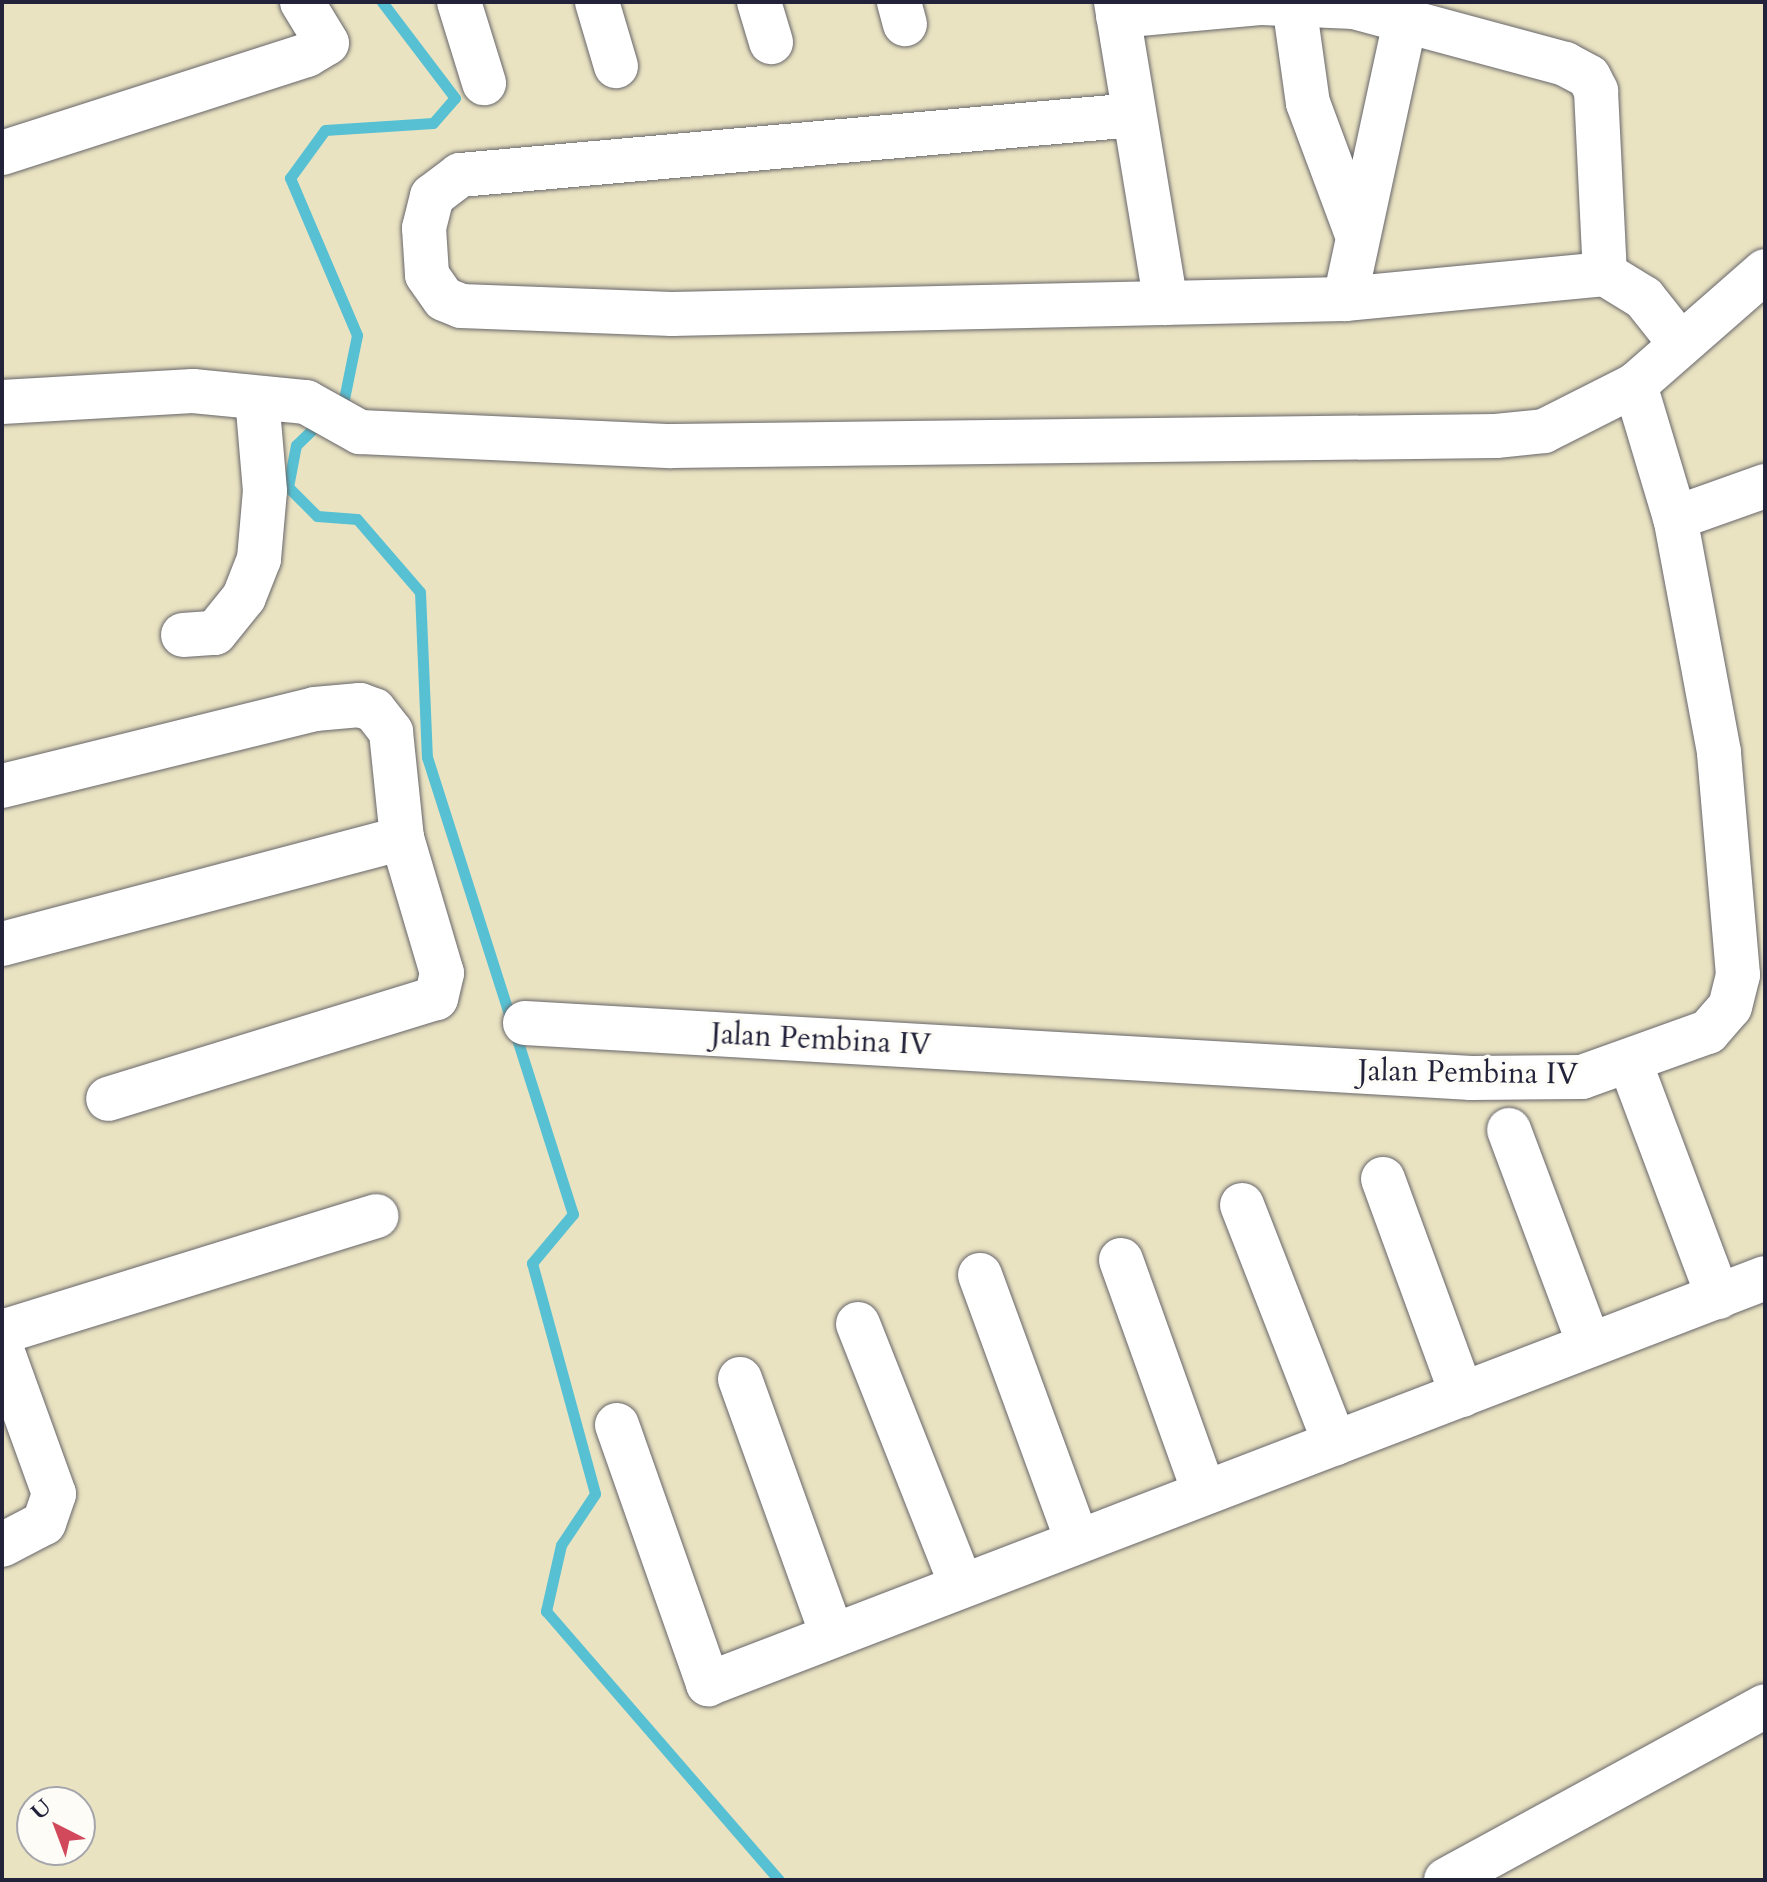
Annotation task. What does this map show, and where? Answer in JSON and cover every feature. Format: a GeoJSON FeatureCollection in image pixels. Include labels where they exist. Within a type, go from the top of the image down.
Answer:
{"type":"FeatureCollection","features":[{"type":"Feature","properties":{"kind":"street"},"geometry":{"type":"LineString","coordinates":[[2,153],[307,55],[327,43],[302,2]]}},
{"type":"Feature","properties":{"kind":"street"},"geometry":{"type":"LineString","coordinates":[[459,2],[484,83]]}},
{"type":"Feature","properties":{"kind":"street"},"geometry":{"type":"LineString","coordinates":[[597,2],[616,66]]}},
{"type":"Feature","properties":{"kind":"street"},"geometry":{"type":"LineString","coordinates":[[1294,4],[1308,103],[1357,235]]}},
{"type":"Feature","properties":{"kind":"street"},"geometry":{"type":"LineString","coordinates":[[1166,303],[1117,9],[1294,4],[1354,7],[1589,77],[1600,114],[1605,274]]}},
{"type":"Feature","properties":{"kind":"street"},"geometry":{"type":"LineString","coordinates":[[1345,299],[1405,21]]}},
{"type":"Feature","properties":{"kind":"street"},"geometry":{"type":"LineString","coordinates":[[1134,115],[460,175],[432,196],[424,228],[427,275],[444,299],[461,306],[672,314],[1345,299],[1605,274],[1644,298],[1679,342]]}},
{"type":"Feature","properties":{"kind":"street"},"geometry":{"type":"LineString","coordinates":[[2,402],[193,391],[306,402],[360,432],[672,446],[1496,436],[1544,431],[1635,385],[1679,342],[1765,271]]}},
{"type":"Feature","properties":{"kind":"street","name":"Jalan Pembina IV"},"geometry":{"type":"LineString","coordinates":[[525,1023],[1471,1078],[1582,1077],[1631,1065],[1708,1032],[1730,1007],[1738,975],[1719,752],[1675,518],[1635,385]]}},
{"type":"Feature","properties":{"kind":"street"},"geometry":{"type":"LineString","coordinates":[[183,635],[215,633],[244,597],[259,559],[265,491],[257,398]]}},
{"type":"Feature","properties":{"kind":"street"},"geometry":{"type":"LineString","coordinates":[[1675,518],[1765,486]]}},
{"type":"Feature","properties":{"kind":"street"},"geometry":{"type":"LineString","coordinates":[[2,786],[315,709],[360,705],[374,710],[391,732],[402,838],[442,973],[436,998],[108,1099]]}},
{"type":"Feature","properties":{"kind":"street"},"geometry":{"type":"LineString","coordinates":[[2,944],[402,838]]}},
{"type":"Feature","properties":{"kind":"street"},"geometry":{"type":"LineString","coordinates":[[1631,1065],[1718,1297]]}},
{"type":"Feature","properties":{"kind":"street"},"geometry":{"type":"LineString","coordinates":[[1509,1130],[1589,1344]]}},
{"type":"Feature","properties":{"kind":"street"},"geometry":{"type":"LineString","coordinates":[[1383,1179],[1462,1395]]}},
{"type":"Feature","properties":{"kind":"street"},"geometry":{"type":"LineString","coordinates":[[1242,1205],[1335,1443]]}},
{"type":"Feature","properties":{"kind":"street"},"geometry":{"type":"LineString","coordinates":[[2,1332],[376,1216]]}},
{"type":"Feature","properties":{"kind":"street"},"geometry":{"type":"LineString","coordinates":[[1121,1260],[1204,1492]]}},
{"type":"Feature","properties":{"kind":"street"},"geometry":{"type":"LineString","coordinates":[[980,1275],[1077,1540]]}},
{"type":"Feature","properties":{"kind":"street"},"geometry":{"type":"LineString","coordinates":[[617,1425],[708,1684],[961,1584],[1765,1278]]}},
{"type":"Feature","properties":{"kind":"street"},"geometry":{"type":"LineString","coordinates":[[858,1324],[961,1584]]}},
{"type":"Feature","properties":{"kind":"street"},"geometry":{"type":"LineString","coordinates":[[2,1350],[54,1494],[44,1523],[2,1545]]}},
{"type":"Feature","properties":{"kind":"street"},"geometry":{"type":"LineString","coordinates":[[740,1379],[832,1635]]}},
{"type":"Feature","properties":{"kind":"street"},"geometry":{"type":"LineString","coordinates":[[1446,1880],[1762,1715]]}},
{"type":"Feature","properties":{"kind":"waterway"},"geometry":{"type":"LineString","coordinates":[[336,408],[344,399],[357,335],[290,178],[325,130],[433,123],[455,98],[382,2]]}},
{"type":"Feature","properties":{"kind":"waterway"},"geometry":{"type":"LineString","coordinates":[[320,422],[296,445],[288,487],[317,516],[357,519],[420,592],[427,757],[573,1214],[532,1263],[595,1494],[561,1545],[546,1611],[779,1880]]}}]}
